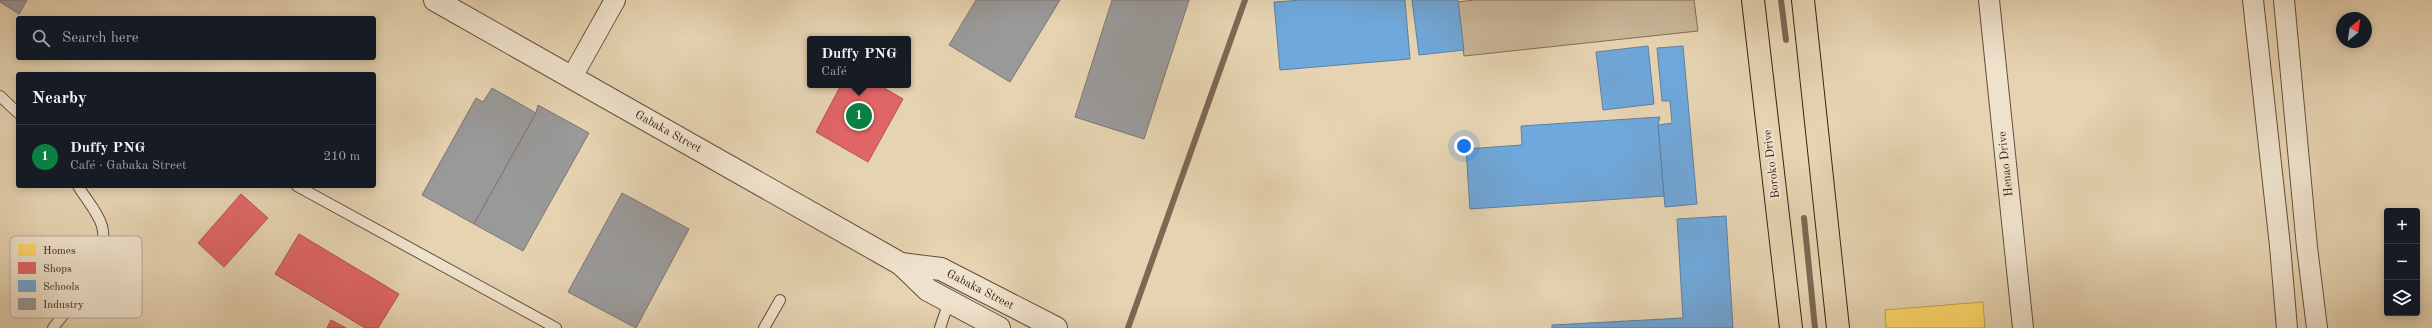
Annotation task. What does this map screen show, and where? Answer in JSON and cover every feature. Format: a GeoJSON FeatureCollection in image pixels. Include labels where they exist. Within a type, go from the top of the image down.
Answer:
{"type":"FeatureCollection","features":[{"type":"Feature","properties":{"kind":"main road","name":"Boroko Drive"},"geometry":{"type":"LineString","coordinates":[[1753,0],[1791,328]]}},
{"type":"Feature","properties":{"kind":"main road"},"geometry":{"type":"LineString","coordinates":[[1803,0],[1838,328]]}},
{"type":"Feature","properties":{"kind":"street","name":"Gabaka Street"},"geometry":{"type":"LineString","coordinates":[[435,0],[901,264],[928,290],[998,328]]}},
{"type":"Feature","properties":{"kind":"street"},"geometry":{"type":"LineString","coordinates":[[572,78],[615,0]]}},
{"type":"Feature","properties":{"kind":"street","name":"Henao Drive"},"geometry":{"type":"LineString","coordinates":[[1989,0],[2023,328]]}},
{"type":"Feature","properties":{"kind":"street"},"geometry":{"type":"LineString","coordinates":[[2253,0],[2280,246],[2287,328]]}},
{"type":"Feature","properties":{"kind":"street"},"geometry":{"type":"LineString","coordinates":[[2284,0],[2307,247],[2317,328]]}},
{"type":"Feature","properties":{"kind":"street","name":"Gabaka Street"},"geometry":{"type":"LineString","coordinates":[[901,264],[941,269],[1056,328]]}},
{"type":"Feature","properties":{"kind":"lane"},"geometry":{"type":"LineString","coordinates":[[0,96],[16,111]]}},
{"type":"Feature","properties":{"kind":"lane"},"geometry":{"type":"LineString","coordinates":[[79,188],[101,224],[103,236]]}},
{"type":"Feature","properties":{"kind":"lane"},"geometry":{"type":"LineString","coordinates":[[301,188],[556,328]]}},
{"type":"Feature","properties":{"kind":"lane"},"geometry":{"type":"LineString","coordinates":[[764,328],[780,300]]}},
{"type":"Feature","properties":{"kind":"lane"},"geometry":{"type":"LineString","coordinates":[[940,328],[949,301]]}},
{"type":"Feature","properties":{"kind":"lane"},"geometry":{"type":"LineString","coordinates":[[53,328],[61,318]]}},
{"type":"Feature","properties":{"kind":"shaded area"},"geometry":{"type":"Polygon","coordinates":[[[1474,0],[1694,0],[1698,31],[1464,56],[1458,2],[1474,0]]]}},
{"type":"Feature","properties":{"kind":"building: Homes"},"geometry":{"type":"Polygon","coordinates":[[[1983,302],[1985,328],[1886,328],[1885,310],[1983,302]]]}},
{"type":"Feature","properties":{"kind":"building: Shops"},"geometry":{"type":"Polygon","coordinates":[[[839,88],[884,88],[903,99],[868,162],[816,132],[839,88]]]}},
{"type":"Feature","properties":{"kind":"building: Shops"},"geometry":{"type":"Polygon","coordinates":[[[241,194],[268,218],[224,267],[198,243],[241,194]]]}},
{"type":"Feature","properties":{"kind":"building: Shops"},"geometry":{"type":"Polygon","coordinates":[[[299,234],[399,294],[378,328],[365,328],[275,274],[299,234]]]}},
{"type":"Feature","properties":{"kind":"building: Shops"},"geometry":{"type":"Polygon","coordinates":[[[331,320],[346,328],[327,328],[331,320]]]}},
{"type":"Feature","properties":{"kind":"building: Schools"},"geometry":{"type":"Polygon","coordinates":[[[1302,0],[1405,0],[1410,59],[1280,70],[1274,2],[1302,0]]]}},
{"type":"Feature","properties":{"kind":"building: Schools"},"geometry":{"type":"Polygon","coordinates":[[[1412,0],[1458,0],[1464,50],[1419,55],[1412,0]]]}},
{"type":"Feature","properties":{"kind":"building: Schools"},"geometry":{"type":"Polygon","coordinates":[[[1648,46],[1654,104],[1603,110],[1596,52],[1648,46]]]}},
{"type":"Feature","properties":{"kind":"building: Schools"},"geometry":{"type":"Polygon","coordinates":[[[1683,46],[1697,204],[1665,207],[1658,125],[1672,123],[1670,101],[1662,101],[1657,48],[1683,46]]]}},
{"type":"Feature","properties":{"kind":"building: Schools"},"geometry":{"type":"Polygon","coordinates":[[[1660,117],[1658,125],[1664,196],[1470,209],[1466,149],[1522,145],[1521,126],[1660,117]]]}},
{"type":"Feature","properties":{"kind":"building: Schools"},"geometry":{"type":"Polygon","coordinates":[[[1726,216],[1733,328],[1552,328],[1552,325],[1683,318],[1677,219],[1726,216]]]}},
{"type":"Feature","properties":{"kind":"building: Industry"},"geometry":{"type":"Polygon","coordinates":[[[0,0],[27,0],[19,14],[0,2],[0,0]]]}},
{"type":"Feature","properties":{"kind":"building: Industry"},"geometry":{"type":"Polygon","coordinates":[[[976,0],[1060,0],[1010,82],[949,45],[976,0]]]}},
{"type":"Feature","properties":{"kind":"building: Industry"},"geometry":{"type":"Polygon","coordinates":[[[1112,0],[1189,0],[1144,139],[1075,117],[1112,0]]]}},
{"type":"Feature","properties":{"kind":"building: Industry"},"geometry":{"type":"Polygon","coordinates":[[[492,88],[536,113],[474,224],[422,195],[476,98],[483,102],[492,88]]]}},
{"type":"Feature","properties":{"kind":"building: Industry"},"geometry":{"type":"Polygon","coordinates":[[[538,105],[589,133],[523,251],[474,224],[536,113],[538,105]]]}},
{"type":"Feature","properties":{"kind":"building: Industry"},"geometry":{"type":"Polygon","coordinates":[[[622,193],[689,229],[636,328],[568,292],[622,193]]]}},
{"type":"Feature","properties":{"kind":"waterway"},"geometry":{"type":"LineString","coordinates":[[1128,328],[1245,0]]}},
{"type":"Feature","properties":{"kind":"waterway"},"geometry":{"type":"LineString","coordinates":[[1781,0],[1786,40]]}},
{"type":"Feature","properties":{"kind":"waterway"},"geometry":{"type":"LineString","coordinates":[[1804,218],[1815,328]]}},
{"type":"Feature","properties":{"kind":"place","name":"Duffy PNG"},"geometry":{"type":"Point","coordinates":[859,116]}}]}
